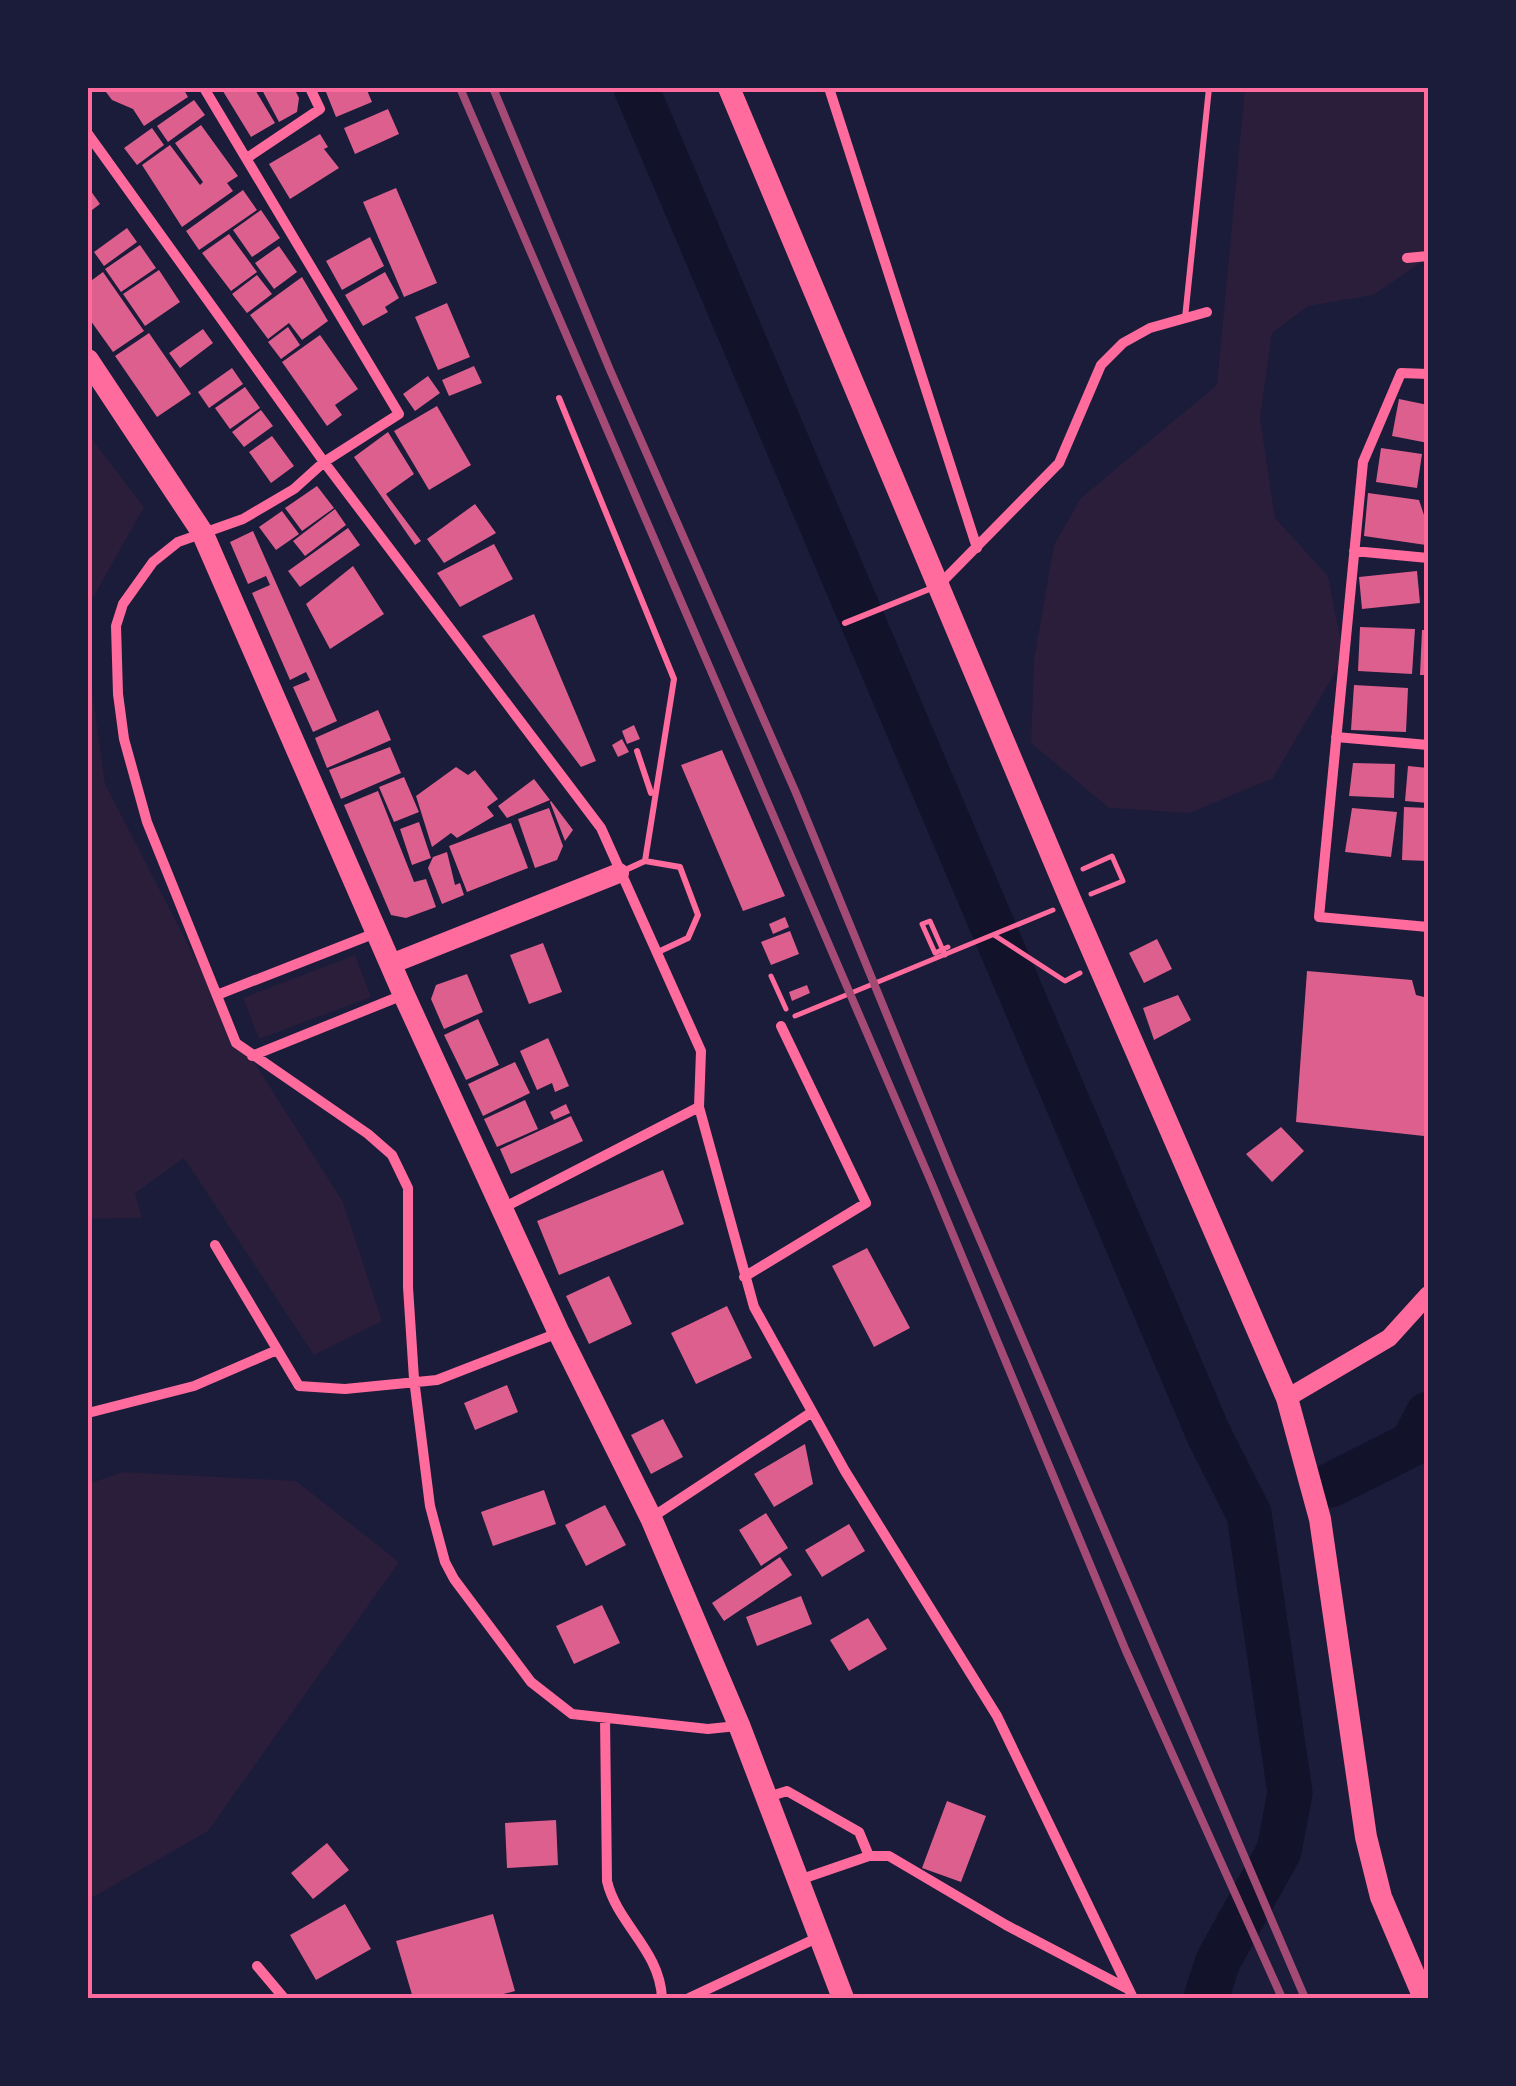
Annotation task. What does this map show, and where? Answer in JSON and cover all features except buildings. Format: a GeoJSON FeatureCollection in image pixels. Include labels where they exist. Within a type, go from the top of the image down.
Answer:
{"type":"FeatureCollection","features":[{"type":"Feature","properties":{"kind":"main road"},"geometry":{"type":"LineString","coordinates":[[730,88],[938,585],[1287,1398],[1320,1519],[1366,1837],[1381,1897],[1424,1998]]}},
{"type":"Feature","properties":{"kind":"main road"},"geometry":{"type":"LineString","coordinates":[[88,362],[202,532],[404,995],[559,1332],[652,1518],[739,1725],[844,1998]]}},
{"type":"Feature","properties":{"kind":"main road"},"geometry":{"type":"LineString","coordinates":[[391,964],[620,873]]}},
{"type":"Feature","properties":{"kind":"street"},"geometry":{"type":"LineString","coordinates":[[204,88],[399,414],[324,462],[294,489],[243,519],[178,542],[153,562],[122,604],[116,626],[118,694],[134,780],[236,1042],[368,1134],[400,1168],[408,1188],[408,1287],[414,1379],[430,1506],[445,1562],[454,1579],[530,1682],[572,1714],[708,1729],[739,1725]]}},
{"type":"Feature","properties":{"kind":"street"},"geometry":{"type":"LineString","coordinates":[[247,158],[320,109],[310,88]]}},
{"type":"Feature","properties":{"kind":"street"},"geometry":{"type":"LineString","coordinates":[[829,88],[977,548]]}},
{"type":"Feature","properties":{"kind":"street"},"geometry":{"type":"LineString","coordinates":[[88,134],[324,462],[601,828],[701,1052],[699,1107],[744,1276],[771,1345],[997,1716],[1131,1994]]}},
{"type":"Feature","properties":{"kind":"street"},"geometry":{"type":"LineString","coordinates":[[1407,258],[1428,256]]}},
{"type":"Feature","properties":{"kind":"street"},"geometry":{"type":"LineString","coordinates":[[938,585],[1059,462],[1101,364],[1123,343],[1150,328],[1208,312]]}},
{"type":"Feature","properties":{"kind":"street"},"geometry":{"type":"LineString","coordinates":[[1428,374],[1400,372],[1363,462],[1319,917],[1428,926]]}},
{"type":"Feature","properties":{"kind":"street"},"geometry":{"type":"LineString","coordinates":[[1354,551],[1428,558]]}},
{"type":"Feature","properties":{"kind":"street"},"geometry":{"type":"LineString","coordinates":[[1336,737],[1428,744]]}},
{"type":"Feature","properties":{"kind":"street"},"geometry":{"type":"LineString","coordinates":[[216,995],[378,932]]}},
{"type":"Feature","properties":{"kind":"street"},"geometry":{"type":"LineString","coordinates":[[252,1056],[404,995]]}},
{"type":"Feature","properties":{"kind":"street"},"geometry":{"type":"LineString","coordinates":[[744,1276],[866,1203],[781,1026]]}},
{"type":"Feature","properties":{"kind":"street"},"geometry":{"type":"LineString","coordinates":[[503,1208],[699,1107]]}},
{"type":"Feature","properties":{"kind":"street"},"geometry":{"type":"LineString","coordinates":[[215,1245],[299,1386],[345,1388],[437,1380],[473,1370],[559,1332]]}},
{"type":"Feature","properties":{"kind":"street"},"geometry":{"type":"LineString","coordinates":[[1287,1398],[1389,1338],[1428,1296]]}},
{"type":"Feature","properties":{"kind":"street"},"geometry":{"type":"LineString","coordinates":[[88,1413],[194,1386],[277,1350]]}},
{"type":"Feature","properties":{"kind":"street"},"geometry":{"type":"LineString","coordinates":[[652,1518],[812,1412]]}},
{"type":"Feature","properties":{"kind":"street"},"geometry":{"type":"LineString","coordinates":[[605,1718],[610,1897],[650,1952],[662,1998]]}},
{"type":"Feature","properties":{"kind":"street"},"geometry":{"type":"LineString","coordinates":[[764,1798],[786,1791],[859,1832],[869,1856]]}},
{"type":"Feature","properties":{"kind":"street"},"geometry":{"type":"LineString","coordinates":[[798,1880],[869,1856],[889,1856],[1131,1994]]}},
{"type":"Feature","properties":{"kind":"street"},"geometry":{"type":"LineString","coordinates":[[689,1998],[819,1936]]}},
{"type":"Feature","properties":{"kind":"street"},"geometry":{"type":"LineString","coordinates":[[257,1966],[284,1998]]}},
{"type":"Feature","properties":{"kind":"lane"},"geometry":{"type":"LineString","coordinates":[[1185,320],[1209,88]]}},
{"type":"Feature","properties":{"kind":"lane"},"geometry":{"type":"LineString","coordinates":[[559,398],[674,679],[652,796],[645,861]]}},
{"type":"Feature","properties":{"kind":"lane"},"geometry":{"type":"LineString","coordinates":[[845,623],[938,585]]}},
{"type":"Feature","properties":{"kind":"lane"},"geometry":{"type":"LineString","coordinates":[[638,751],[652,796]]}},
{"type":"Feature","properties":{"kind":"lane"},"geometry":{"type":"LineString","coordinates":[[620,873],[645,861],[680,867],[698,915],[688,938],[656,953]]}},
{"type":"Feature","properties":{"kind":"path"},"geometry":{"type":"LineString","coordinates":[[1078,899],[1123,881],[1112,856],[1080,870]]}},
{"type":"Feature","properties":{"kind":"path"},"geometry":{"type":"LineString","coordinates":[[771,976],[790,1018],[1061,906]]}},
{"type":"Feature","properties":{"kind":"path"},"geometry":{"type":"LineString","coordinates":[[930,921],[946,951],[935,952],[922,924],[930,921]]}},
{"type":"Feature","properties":{"kind":"path"},"geometry":{"type":"LineString","coordinates":[[994,935],[1065,980],[1077,974]]}},
{"type":"Feature","properties":{"kind":"shaded area"},"geometry":{"type":"Polygon","coordinates":[[[1245,88],[1428,88],[1428,258],[1373,295],[1308,306],[1272,333],[1260,418],[1275,518],[1328,576],[1344,657],[1273,778],[1190,813],[1109,808],[1031,743],[1034,660],[1054,545],[1081,498],[1217,385],[1245,88]]]}},
{"type":"Feature","properties":{"kind":"shaded area"},"geometry":{"type":"Polygon","coordinates":[[[88,434],[144,507],[91,601],[88,624],[88,434]]]}},
{"type":"Feature","properties":{"kind":"shaded area"},"geometry":{"type":"Polygon","coordinates":[[[88,662],[105,784],[225,1016],[343,1202],[382,1321],[314,1355],[184,1158],[135,1193],[142,1218],[88,1219],[88,662]]]}},
{"type":"Feature","properties":{"kind":"shaded area"},"geometry":{"type":"Polygon","coordinates":[[[355,955],[371,997],[259,1039],[243,998],[355,955]]]}},
{"type":"Feature","properties":{"kind":"shaded area"},"geometry":{"type":"Polygon","coordinates":[[[123,1472],[296,1481],[399,1562],[208,1831],[88,1900],[88,1484],[123,1472]]]}},
{"type":"Feature","properties":{"kind":"waterway"},"geometry":{"type":"LineString","coordinates":[[636,88],[1209,1435],[1249,1514],[1290,1793],[1279,1851],[1218,1961],[1206,1998]]}},
{"type":"Feature","properties":{"kind":"waterway"},"geometry":{"type":"LineString","coordinates":[[1331,1485],[1412,1444],[1428,1414]]}},
{"type":"Feature","properties":{"kind":"railway"},"geometry":{"type":"LineString","coordinates":[[460,88],[932,1184],[1126,1651],[1282,1998]]}},
{"type":"Feature","properties":{"kind":"railway"},"geometry":{"type":"LineString","coordinates":[[493,88],[610,370],[796,793],[952,1174],[1305,1998]]}}]}
